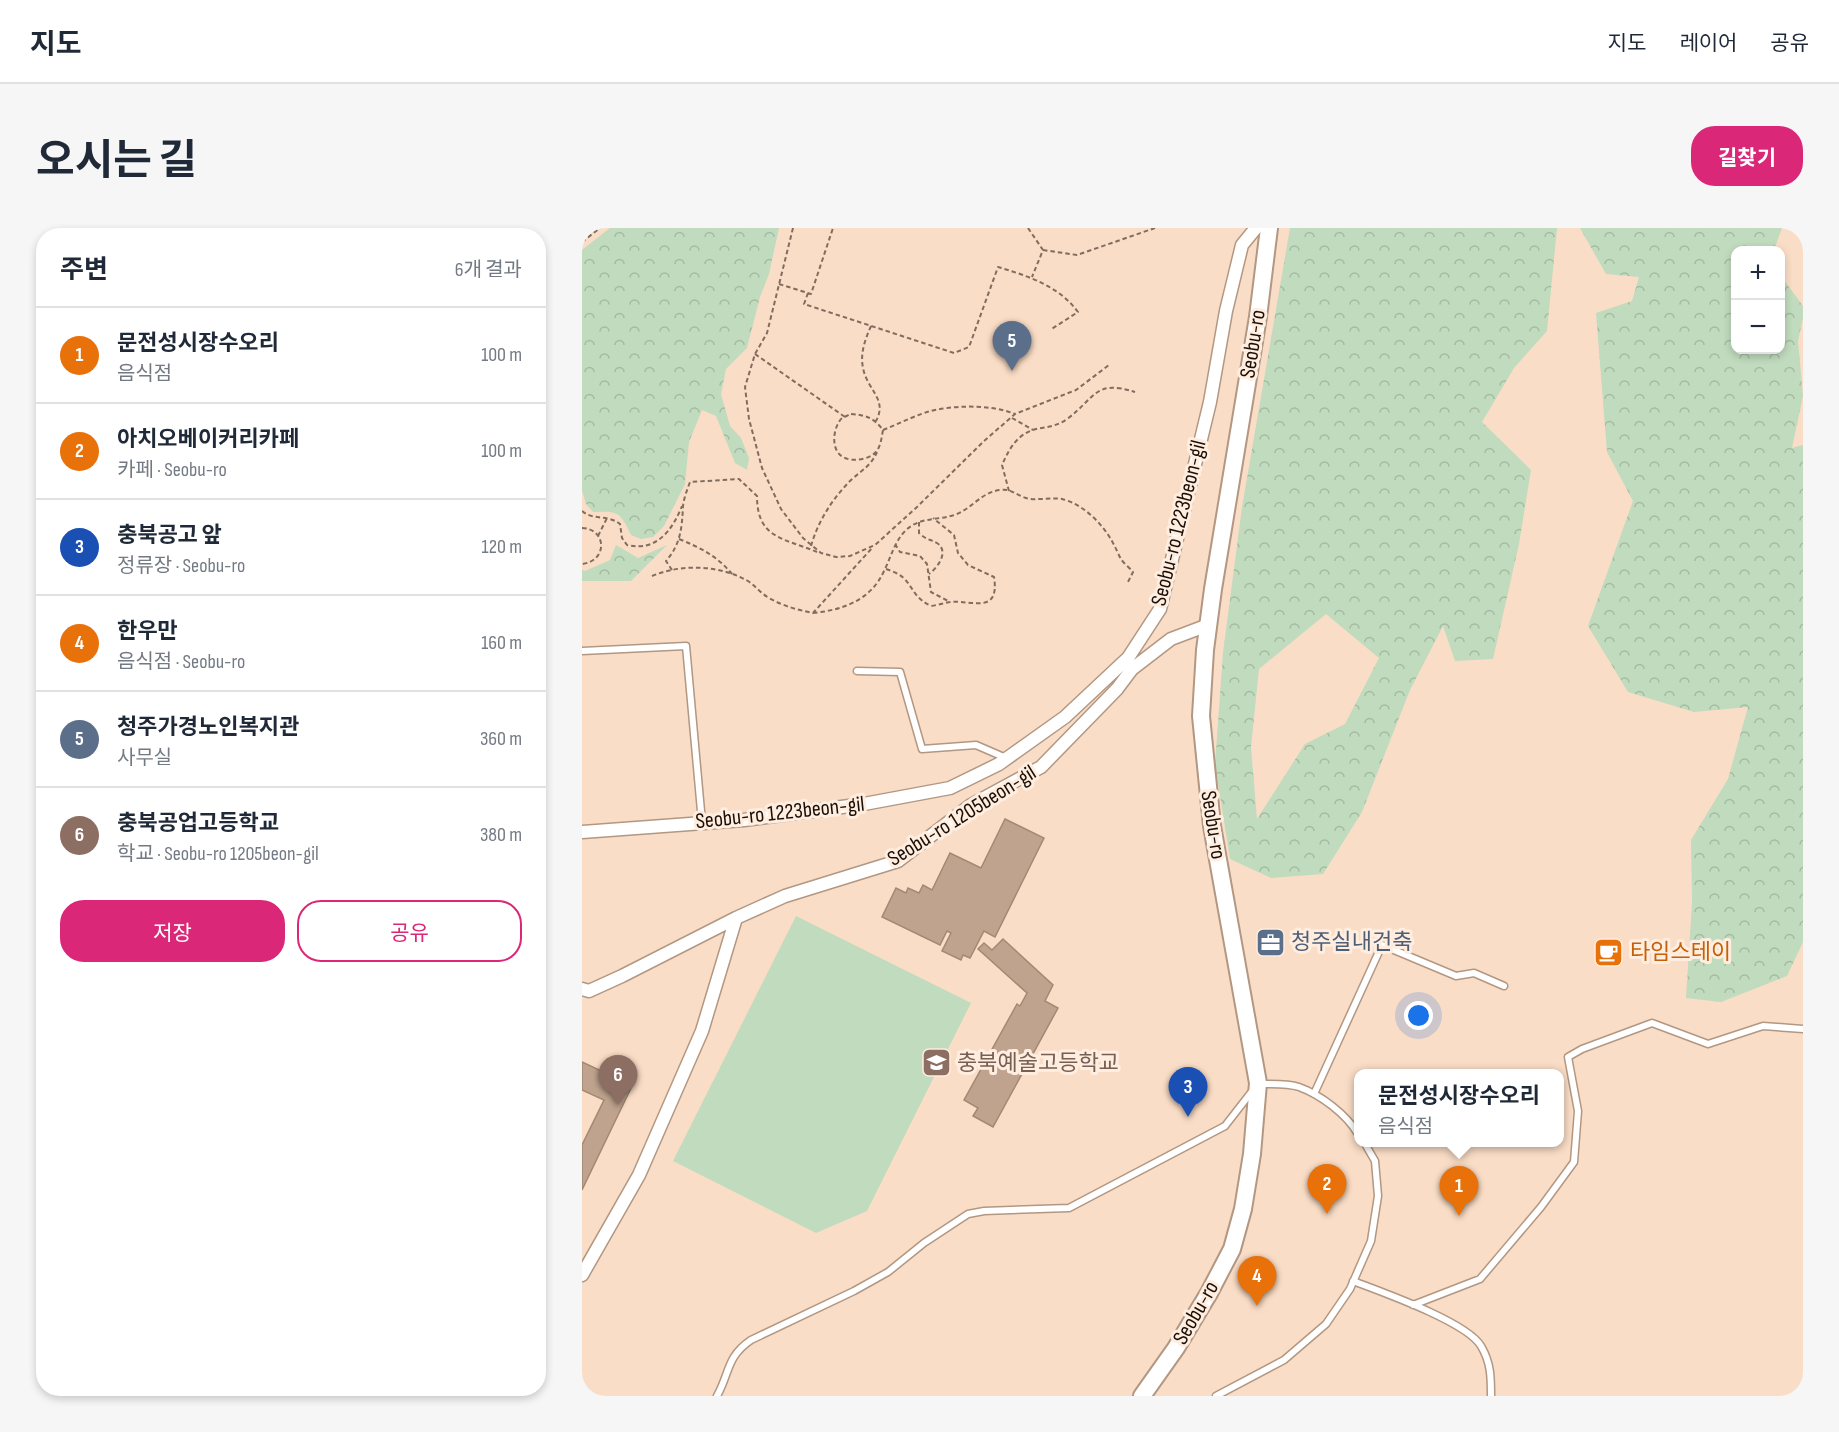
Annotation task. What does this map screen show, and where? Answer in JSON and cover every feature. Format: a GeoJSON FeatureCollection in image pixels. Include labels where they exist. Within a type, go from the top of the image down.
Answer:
{"type":"FeatureCollection","features":[{"type":"Feature","properties":{"kind":"main road","name":"Seobu-ro"},"geometry":{"type":"LineString","coordinates":[[1142,1396],[1176,1348],[1232,1249],[1243,1209],[1252,1154],[1258,1083],[1212,826],[1201,716],[1208,625],[1258,317],[1269,228]]}},
{"type":"Feature","properties":{"kind":"street","name":"Seobu-ro 1223beon-gil"},"geometry":{"type":"LineString","coordinates":[[582,832],[744,820],[864,804],[950,788],[1007,758],[1068,714],[1128,658],[1160,609],[1210,402],[1226,311],[1242,245],[1256,228]]}},
{"type":"Feature","properties":{"kind":"street","name":"Seobu-ro 1205beon-gil"},"geometry":{"type":"LineString","coordinates":[[736,918],[785,896],[898,861],[971,805],[1041,767],[1117,689],[1132,669],[1171,639],[1208,625]]}},
{"type":"Feature","properties":{"kind":"street"},"geometry":{"type":"LineString","coordinates":[[1068,714],[1079,728]]}},
{"type":"Feature","properties":{"kind":"street"},"geometry":{"type":"LineString","coordinates":[[582,989],[589,991],[622,976],[736,918]]}},
{"type":"Feature","properties":{"kind":"street"},"geometry":{"type":"LineString","coordinates":[[582,1275],[639,1175],[702,1031],[736,918]]}},
{"type":"Feature","properties":{"kind":"lane"},"geometry":{"type":"LineString","coordinates":[[582,651],[686,646],[702,822]]}},
{"type":"Feature","properties":{"kind":"lane"},"geometry":{"type":"LineString","coordinates":[[857,670],[900,672],[922,749],[976,745],[1007,758]]}},
{"type":"Feature","properties":{"kind":"lane"},"geometry":{"type":"LineString","coordinates":[[1314,1094],[1382,945],[1456,976],[1473,973],[1504,986]]}},
{"type":"Feature","properties":{"kind":"lane"},"geometry":{"type":"LineString","coordinates":[[1413,1305],[1480,1280],[1541,1207],[1574,1162],[1578,1111],[1568,1057],[1581,1049],[1652,1023],[1708,1044],[1763,1026],[1803,1029]]}},
{"type":"Feature","properties":{"kind":"lane"},"geometry":{"type":"LineString","coordinates":[[717,1396],[729,1364],[739,1349],[888,1272],[924,1243],[968,1214],[984,1211],[1069,1208],[1225,1126],[1258,1083],[1297,1086],[1314,1094],[1354,1126]]}},
{"type":"Feature","properties":{"kind":"lane"},"geometry":{"type":"LineString","coordinates":[[1216,1396],[1284,1360],[1326,1324],[1353,1281],[1371,1241],[1378,1196],[1375,1161],[1366,1147]]}},
{"type":"Feature","properties":{"kind":"lane"},"geometry":{"type":"LineString","coordinates":[[1353,1281],[1451,1322],[1480,1344],[1492,1370],[1491,1396]]}},
{"type":"Feature","properties":{"kind":"path"},"geometry":{"type":"LineString","coordinates":[[582,242],[600,228]]}},
{"type":"Feature","properties":{"kind":"path"},"geometry":{"type":"LineString","coordinates":[[793,228],[767,333],[755,354],[745,387],[749,419],[762,468],[781,509],[811,546],[821,553]]}},
{"type":"Feature","properties":{"kind":"path"},"geometry":{"type":"LineString","coordinates":[[779,284],[811,294],[833,228]]}},
{"type":"Feature","properties":{"kind":"path"},"geometry":{"type":"LineString","coordinates":[[1028,228],[1043,250],[1077,255],[1155,228]]}},
{"type":"Feature","properties":{"kind":"path"},"geometry":{"type":"LineString","coordinates":[[1032,277],[1043,250]]}},
{"type":"Feature","properties":{"kind":"path"},"geometry":{"type":"LineString","coordinates":[[808,292],[804,304],[954,353],[969,347],[998,267],[1032,277],[1069,300],[1078,312],[1050,330]]}},
{"type":"Feature","properties":{"kind":"path"},"geometry":{"type":"LineString","coordinates":[[872,326],[862,350],[863,368],[869,385],[879,399],[881,412],[876,421]]}},
{"type":"Feature","properties":{"kind":"path"},"geometry":{"type":"LineString","coordinates":[[755,354],[845,417]]}},
{"type":"Feature","properties":{"kind":"path"},"geometry":{"type":"LineString","coordinates":[[813,613],[875,545],[1015,414],[1076,390],[1109,365]]}},
{"type":"Feature","properties":{"kind":"path"},"geometry":{"type":"LineString","coordinates":[[1009,490],[1002,465],[1014,441],[1033,430],[1050,427],[1067,420],[1100,389],[1118,387],[1135,392]]}},
{"type":"Feature","properties":{"kind":"path"},"geometry":{"type":"LineString","coordinates":[[883,430],[928,412],[985,407],[1015,414]]}},
{"type":"Feature","properties":{"kind":"path"},"geometry":{"type":"LineString","coordinates":[[878,450],[867,458],[843,457],[837,451],[834,443],[835,430],[842,419],[851,414],[865,415],[876,421],[883,430]]}},
{"type":"Feature","properties":{"kind":"path"},"geometry":{"type":"LineString","coordinates":[[1011,418],[1033,430]]}},
{"type":"Feature","properties":{"kind":"path"},"geometry":{"type":"LineString","coordinates":[[811,546],[815,531],[829,507],[851,480],[872,464],[883,430]]}},
{"type":"Feature","properties":{"kind":"path"},"geometry":{"type":"LineString","coordinates":[[582,511],[589,516],[613,518],[620,524],[622,538],[627,545],[636,547],[652,545],[667,534],[677,518],[690,482],[739,479],[757,496],[757,512],[769,533],[836,557],[850,556],[875,545]]}},
{"type":"Feature","properties":{"kind":"path"},"geometry":{"type":"LineString","coordinates":[[652,576],[672,570],[709,568],[732,574],[751,584],[768,598],[793,609],[813,613],[832,611],[861,599],[871,591],[885,568],[895,544],[906,530],[920,521],[956,515],[985,495],[1001,489],[1026,498],[1064,499],[1083,510],[1101,524],[1122,561],[1133,572],[1128,582]]}},
{"type":"Feature","properties":{"kind":"path"},"geometry":{"type":"LineString","coordinates":[[672,570],[666,561],[674,552],[679,539],[683,522],[683,504]]}},
{"type":"Feature","properties":{"kind":"path"},"geometry":{"type":"LineString","coordinates":[[598,536],[607,518]]}},
{"type":"Feature","properties":{"kind":"path"},"geometry":{"type":"LineString","coordinates":[[885,568],[904,577],[915,595],[922,602],[931,606],[950,602],[980,605],[991,599],[996,590],[994,578],[968,565],[958,553],[954,535],[933,518]]}},
{"type":"Feature","properties":{"kind":"path"},"geometry":{"type":"LineString","coordinates":[[920,521],[920,533],[926,540],[938,543],[941,549],[938,567],[929,574]]}},
{"type":"Feature","properties":{"kind":"path"},"geometry":{"type":"LineString","coordinates":[[582,528],[593,530],[601,545],[594,561],[582,564]]}},
{"type":"Feature","properties":{"kind":"path"},"geometry":{"type":"LineString","coordinates":[[679,539],[705,549],[721,561],[732,574]]}},
{"type":"Feature","properties":{"kind":"path"},"geometry":{"type":"LineString","coordinates":[[895,544],[900,552],[920,556],[927,564],[932,592],[950,602]]}},
{"type":"Feature","properties":{"kind":"green space"},"geometry":{"type":"Polygon","coordinates":[[[610,228],[779,228],[769,274],[760,297],[747,348],[726,369],[721,394],[730,426],[741,438],[749,458],[747,470],[735,463],[716,416],[702,410],[689,442],[685,484],[664,526],[653,537],[641,539],[631,535],[618,514],[593,512],[586,504],[582,490],[582,250],[610,228]]]}},
{"type":"Feature","properties":{"kind":"green space"},"geometry":{"type":"Polygon","coordinates":[[[1290,228],[1557,228],[1547,331],[1514,368],[1482,422],[1531,470],[1519,544],[1493,659],[1455,661],[1443,626],[1410,690],[1362,812],[1323,874],[1271,878],[1230,859],[1215,764],[1223,653],[1242,507],[1290,228]],[[1326,614],[1259,669],[1251,747],[1257,819],[1305,744],[1345,724],[1379,658],[1326,614]]]}},
{"type":"Feature","properties":{"kind":"green space"},"geometry":{"type":"Polygon","coordinates":[[[1580,228],[1782,228],[1775,246],[1731,246],[1731,354],[1785,354],[1785,281],[1803,306],[1798,341],[1803,396],[1792,448],[1803,445],[1803,942],[1787,976],[1721,1002],[1686,998],[1692,903],[1691,840],[1728,779],[1748,707],[1694,712],[1628,692],[1588,626],[1633,501],[1607,452],[1596,313],[1632,301],[1639,277],[1606,274],[1580,228]]]}},
{"type":"Feature","properties":{"kind":"green space"},"geometry":{"type":"Polygon","coordinates":[[[616,545],[638,558],[667,545],[631,581],[582,581],[582,570],[585,571],[610,560],[616,545]]]}},
{"type":"Feature","properties":{"kind":"green space"},"geometry":{"type":"Polygon","coordinates":[[[796,916],[971,1003],[867,1211],[816,1233],[673,1161],[796,916]]]}},
{"type":"Feature","properties":{"kind":"building"},"geometry":{"type":"Polygon","coordinates":[[[1005,819],[1044,838],[995,937],[984,931],[970,958],[963,955],[961,960],[942,951],[951,933],[947,931],[940,945],[882,917],[896,888],[906,893],[908,888],[919,893],[923,885],[932,890],[950,853],[981,868],[1005,819]]]}},
{"type":"Feature","properties":{"kind":"building"},"geometry":{"type":"Polygon","coordinates":[[[1003,939],[1053,985],[1045,1001],[1058,1008],[993,1127],[973,1116],[978,1108],[964,1100],[1017,1004],[1020,1006],[1027,993],[978,949],[984,943],[992,950],[1003,939]]]}},
{"type":"Feature","properties":{"kind":"building"},"geometry":{"type":"Polygon","coordinates":[[[582,1062],[614,1077],[621,1062],[630,1067],[623,1081],[633,1084],[582,1190],[582,1145],[604,1100],[582,1090],[582,1062]]]}},
{"type":"Feature","properties":{"kind":"place","name":"청주가경노인복지관"},"geometry":{"type":"Point","coordinates":[1012,371]}},
{"type":"Feature","properties":{"kind":"place","name":"청주실내건축"},"geometry":{"type":"Point","coordinates":[1270,942]}},
{"type":"Feature","properties":{"kind":"place","name":"타임스테이"},"geometry":{"type":"Point","coordinates":[1609,952]}},
{"type":"Feature","properties":{"kind":"place","name":"충북예술고등학교"},"geometry":{"type":"Point","coordinates":[936,1063]}},
{"type":"Feature","properties":{"kind":"place","name":"충북공업고등학교"},"geometry":{"type":"Point","coordinates":[618,1105]}},
{"type":"Feature","properties":{"kind":"place","name":"충북공고 앞"},"geometry":{"type":"Point","coordinates":[1188,1117]}},
{"type":"Feature","properties":{"kind":"place","name":"아치오베이커리카페"},"geometry":{"type":"Point","coordinates":[1327,1214]}},
{"type":"Feature","properties":{"kind":"place","name":"문전성시장수오리"},"geometry":{"type":"Point","coordinates":[1459,1216]}},
{"type":"Feature","properties":{"kind":"place","name":"한우만"},"geometry":{"type":"Point","coordinates":[1257,1306]}}]}
